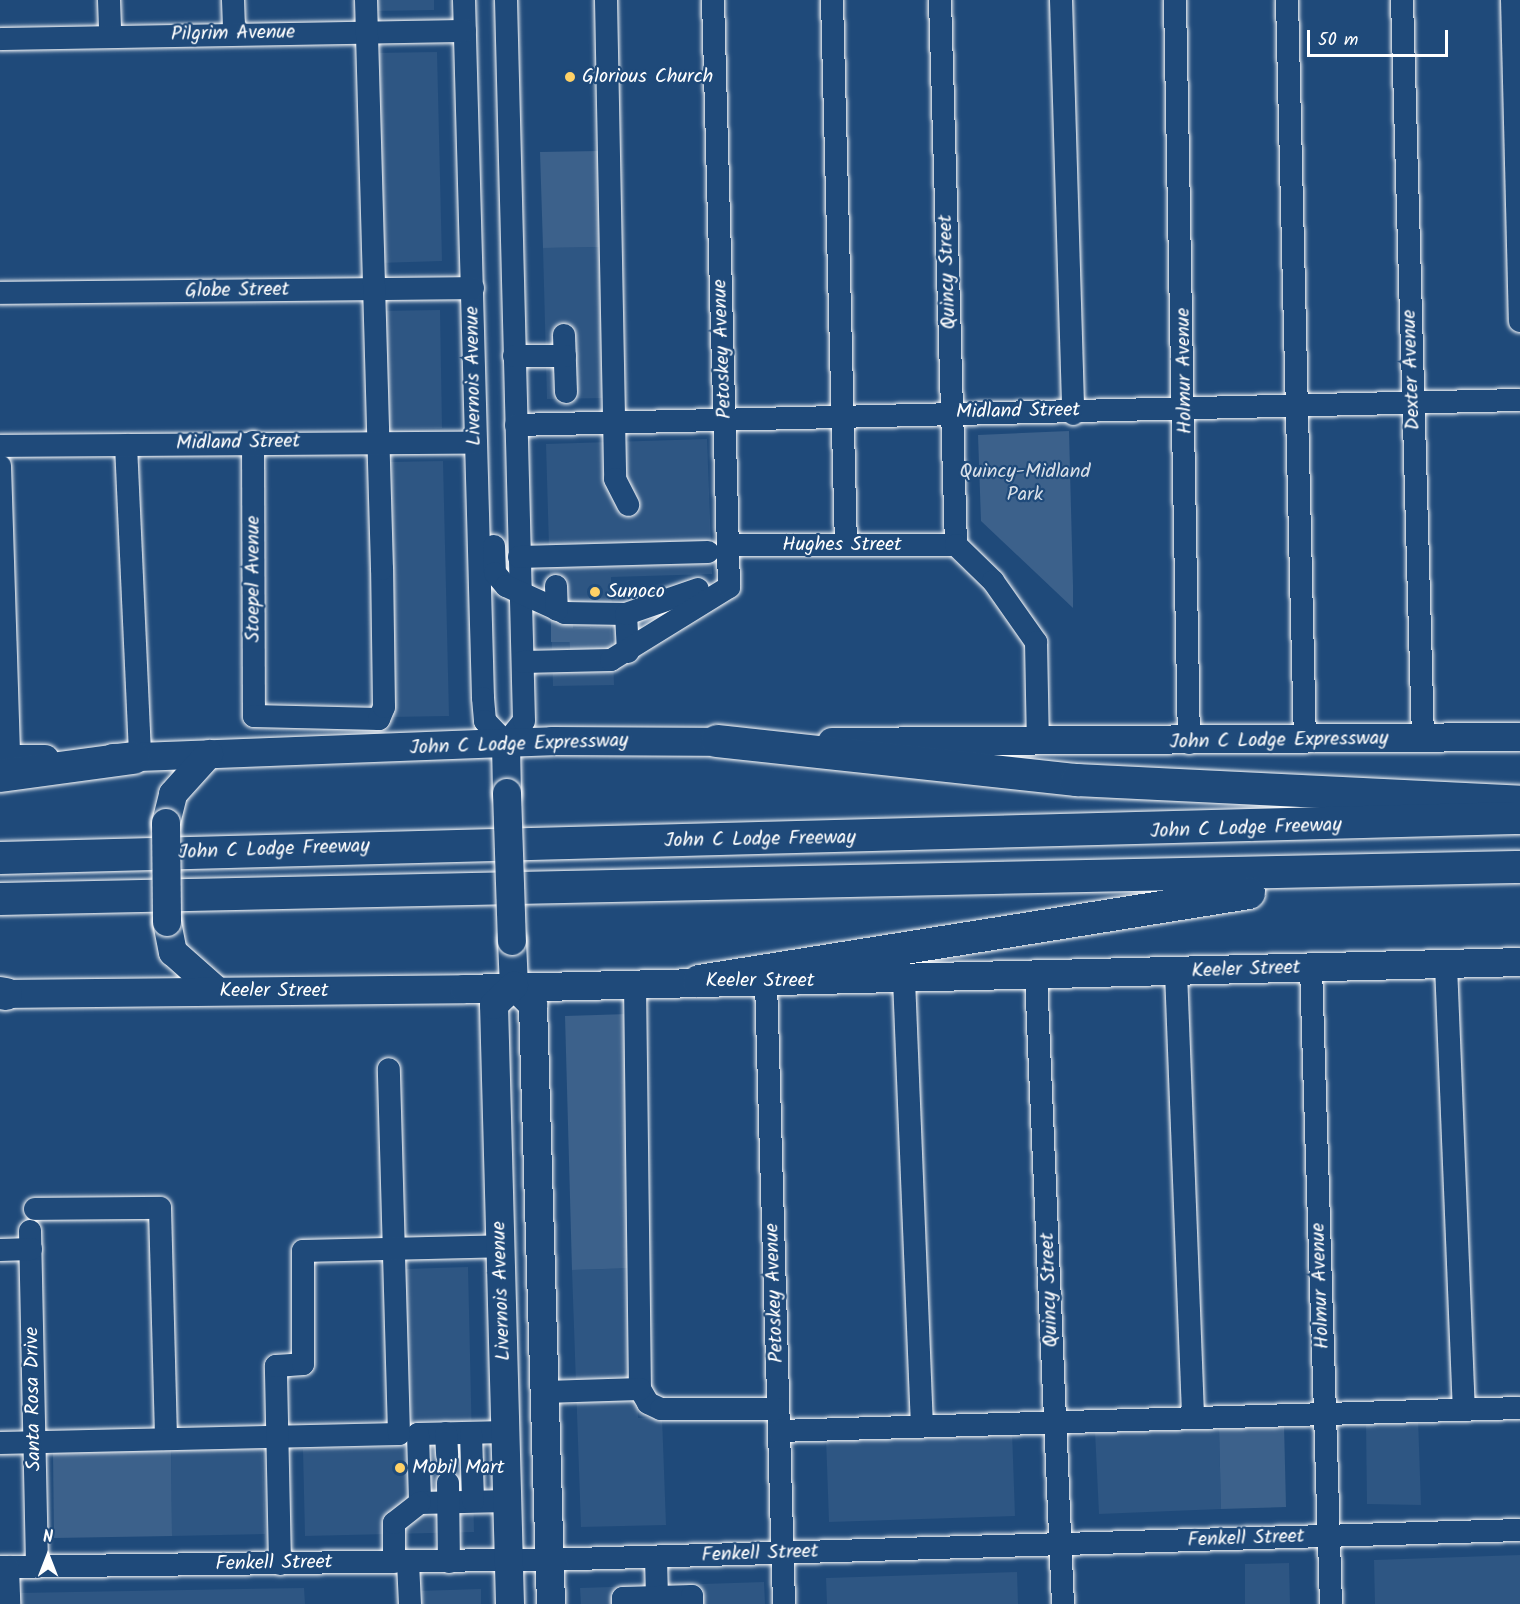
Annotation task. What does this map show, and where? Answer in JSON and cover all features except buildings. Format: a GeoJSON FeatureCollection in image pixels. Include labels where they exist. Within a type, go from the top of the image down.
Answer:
{"type":"FeatureCollection","features":[{"type":"Feature","properties":{"kind":"highway"},"geometry":{"type":"LineString","coordinates":[[717,741],[1077,780],[1520,802]]}},
{"type":"Feature","properties":{"kind":"highway"},"geometry":{"type":"LineString","coordinates":[[3,765],[137,758]]}},
{"type":"Feature","properties":{"kind":"highway","name":"John C Lodge Freeway"},"geometry":{"type":"LineString","coordinates":[[0,858],[1520,818]]}},
{"type":"Feature","properties":{"kind":"highway"},"geometry":{"type":"LineString","coordinates":[[0,899],[1520,867]]}},
{"type":"Feature","properties":{"kind":"highway"},"geometry":{"type":"LineString","coordinates":[[699,981],[1221,896],[1423,870]]}},
{"type":"Feature","properties":{"kind":"main road","name":"John C Lodge Expressway"},"geometry":{"type":"LineString","coordinates":[[137,758],[506,743],[717,741],[1189,743],[1520,737]]}},
{"type":"Feature","properties":{"kind":"main road"},"geometry":{"type":"LineString","coordinates":[[506,743],[514,986]]}},
{"type":"Feature","properties":{"kind":"main road"},"geometry":{"type":"LineString","coordinates":[[209,754],[173,794],[166,823],[167,922],[173,952],[216,990]]}},
{"type":"Feature","properties":{"kind":"main road","name":"Keeler Street"},"geometry":{"type":"LineString","coordinates":[[2,993],[514,986],[699,981],[766,982],[1520,962]]}},
{"type":"Feature","properties":{"kind":"main road","name":"Livernois Avenue"},"geometry":{"type":"LineString","coordinates":[[510,1604],[494,1005],[514,986],[534,1005],[551,1604]]}},
{"type":"Feature","properties":{"kind":"main road"},"geometry":{"type":"LineString","coordinates":[[499,1189],[520,1190],[525,1201],[531,1417],[548,1486]]}},
{"type":"Feature","properties":{"kind":"street"},"geometry":{"type":"LineString","coordinates":[[109,0],[110,36]]}},
{"type":"Feature","properties":{"kind":"street"},"geometry":{"type":"LineString","coordinates":[[232,0],[234,33]]}},
{"type":"Feature","properties":{"kind":"street"},"geometry":{"type":"LineString","coordinates":[[366,0],[377,443]]}},
{"type":"Feature","properties":{"kind":"street","name":"Livernois Avenue"},"geometry":{"type":"LineString","coordinates":[[464,0],[473,288],[475,443],[485,722],[506,743],[524,721],[506,0]]}},
{"type":"Feature","properties":{"kind":"street"},"geometry":{"type":"LineString","coordinates":[[491,0],[494,105],[511,179]]}},
{"type":"Feature","properties":{"kind":"street"},"geometry":{"type":"LineString","coordinates":[[606,0],[615,479],[628,505]]}},
{"type":"Feature","properties":{"kind":"street","name":"Petoskey Avenue"},"geometry":{"type":"LineString","coordinates":[[579,635],[632,650],[726,593],[718,548],[725,419],[713,0]]}},
{"type":"Feature","properties":{"kind":"street"},"geometry":{"type":"LineString","coordinates":[[832,0],[846,545]]}},
{"type":"Feature","properties":{"kind":"street","name":"Quincy Street"},"geometry":{"type":"LineString","coordinates":[[940,0],[956,545]]}},
{"type":"Feature","properties":{"kind":"street"},"geometry":{"type":"LineString","coordinates":[[1061,0],[1073,413]]}},
{"type":"Feature","properties":{"kind":"street","name":"Holmur Avenue"},"geometry":{"type":"LineString","coordinates":[[1175,0],[1185,408],[1189,743]]}},
{"type":"Feature","properties":{"kind":"street"},"geometry":{"type":"LineString","coordinates":[[1287,0],[1305,741]]}},
{"type":"Feature","properties":{"kind":"street","name":"Dexter Avenue"},"geometry":{"type":"LineString","coordinates":[[1402,0],[1423,740]]}},
{"type":"Feature","properties":{"kind":"street"},"geometry":{"type":"LineString","coordinates":[[1512,0],[1520,321]]}},
{"type":"Feature","properties":{"kind":"street","name":"Pilgrim Avenue"},"geometry":{"type":"LineString","coordinates":[[0,39],[234,33],[465,31]]}},
{"type":"Feature","properties":{"kind":"street","name":"Globe Street"},"geometry":{"type":"LineString","coordinates":[[0,293],[473,288]]}},
{"type":"Feature","properties":{"kind":"street"},"geometry":{"type":"LineString","coordinates":[[514,356],[564,345],[566,392]]}},
{"type":"Feature","properties":{"kind":"street"},"geometry":{"type":"LineString","coordinates":[[474,360],[490,432],[495,573],[579,635]]}},
{"type":"Feature","properties":{"kind":"street","name":"Midland Street"},"geometry":{"type":"LineString","coordinates":[[516,425],[1073,413],[1520,400]]}},
{"type":"Feature","properties":{"kind":"street","name":"Midland Street"},"geometry":{"type":"LineString","coordinates":[[0,446],[253,442],[475,443]]}},
{"type":"Feature","properties":{"kind":"street","name":"Stoepel Avenue"},"geometry":{"type":"LineString","coordinates":[[253,442],[254,717],[359,722],[379,719],[384,707],[377,443]]}},
{"type":"Feature","properties":{"kind":"street"},"geometry":{"type":"LineString","coordinates":[[126,445],[137,758]]}},
{"type":"Feature","properties":{"kind":"street"},"geometry":{"type":"LineString","coordinates":[[0,466],[3,765]]}},
{"type":"Feature","properties":{"kind":"street"},"geometry":{"type":"LineString","coordinates":[[956,545],[993,581],[1033,636],[1038,742]]}},
{"type":"Feature","properties":{"kind":"street","name":"Hughes Street"},"geometry":{"type":"LineString","coordinates":[[519,558],[718,548],[956,545]]}},
{"type":"Feature","properties":{"kind":"street"},"geometry":{"type":"LineString","coordinates":[[556,586],[579,635]]}},
{"type":"Feature","properties":{"kind":"street"},"geometry":{"type":"LineString","coordinates":[[523,662],[626,614],[698,589]]}},
{"type":"Feature","properties":{"kind":"street"},"geometry":{"type":"LineString","coordinates":[[676,597],[690,615]]}},
{"type":"Feature","properties":{"kind":"street"},"geometry":{"type":"LineString","coordinates":[[626,614],[632,650]]}},
{"type":"Feature","properties":{"kind":"street"},"geometry":{"type":"LineString","coordinates":[[1446,964],[1464,1409]]}},
{"type":"Feature","properties":{"kind":"street","name":"Holmur Avenue"},"geometry":{"type":"LineString","coordinates":[[1311,968],[1331,1604]]}},
{"type":"Feature","properties":{"kind":"street"},"geometry":{"type":"LineString","coordinates":[[1176,972],[1193,1417]]}},
{"type":"Feature","properties":{"kind":"street","name":"Quincy Street"},"geometry":{"type":"LineString","coordinates":[[1036,976],[1063,1604]]}},
{"type":"Feature","properties":{"kind":"street"},"geometry":{"type":"LineString","coordinates":[[904,979],[922,1426]]}},
{"type":"Feature","properties":{"kind":"street","name":"Petoskey Avenue"},"geometry":{"type":"LineString","coordinates":[[766,982],[784,1604]]}},
{"type":"Feature","properties":{"kind":"street"},"geometry":{"type":"LineString","coordinates":[[635,983],[640,1389],[648,1403],[661,1409],[778,1420],[922,1426],[1325,1412],[1520,1408]]}},
{"type":"Feature","properties":{"kind":"street"},"geometry":{"type":"LineString","coordinates":[[0,1443],[399,1434],[389,1069]]}},
{"type":"Feature","properties":{"kind":"street"},"geometry":{"type":"LineString","coordinates":[[0,1250],[32,1230],[160,1208],[166,1439]]}},
{"type":"Feature","properties":{"kind":"street","name":"Santa Rosa Drive"},"geometry":{"type":"LineString","coordinates":[[32,1230],[37,1567]]}},
{"type":"Feature","properties":{"kind":"street"},"geometry":{"type":"LineString","coordinates":[[279,1564],[279,1437],[276,1366],[303,1364],[303,1251],[501,1246]]}},
{"type":"Feature","properties":{"kind":"street"},"geometry":{"type":"LineString","coordinates":[[545,1392],[640,1389]]}},
{"type":"Feature","properties":{"kind":"street"},"geometry":{"type":"LineString","coordinates":[[420,1503],[418,1434],[447,1444],[471,1433],[506,1432]]}},
{"type":"Feature","properties":{"kind":"street"},"geometry":{"type":"LineString","coordinates":[[471,1433],[473,1501]]}},
{"type":"Feature","properties":{"kind":"street"},"geometry":{"type":"LineString","coordinates":[[410,1604],[394,1522],[420,1503],[448,1492],[473,1501],[508,1501]]}},
{"type":"Feature","properties":{"kind":"street"},"geometry":{"type":"LineString","coordinates":[[448,1492],[449,1562]]}},
{"type":"Feature","properties":{"kind":"street","name":"Fenkell Street"},"geometry":{"type":"LineString","coordinates":[[4,1567],[549,1560],[1520,1530]]}},
{"type":"Feature","properties":{"kind":"street"},"geometry":{"type":"LineString","coordinates":[[656,1557],[657,1597]]}},
{"type":"Feature","properties":{"kind":"street"},"geometry":{"type":"LineString","coordinates":[[4,1567],[9,1604]]}},
{"type":"Feature","properties":{"kind":"street"},"geometry":{"type":"LineString","coordinates":[[623,1604],[623,1598],[692,1596],[692,1604]]}},
{"type":"Feature","properties":{"kind":"shaded area"},"geometry":{"type":"Polygon","coordinates":[[[371,0],[434,0],[434,10],[372,11],[371,0]]]}},
{"type":"Feature","properties":{"kind":"shaded area"},"geometry":{"type":"Polygon","coordinates":[[[437,52],[442,261],[378,263],[373,53],[437,52]]]}},
{"type":"Feature","properties":{"kind":"shaded area"},"geometry":{"type":"Polygon","coordinates":[[[604,247],[607,398],[547,399],[543,248],[604,247]]]}},
{"type":"Feature","properties":{"kind":"shaded area"},"geometry":{"type":"Polygon","coordinates":[[[440,310],[442,428],[382,429],[380,311],[440,310]]]}},
{"type":"Feature","properties":{"kind":"shaded area"},"geometry":{"type":"Polygon","coordinates":[[[707,439],[712,574],[611,577],[614,685],[553,686],[546,444],[707,439]]]}},
{"type":"Feature","properties":{"kind":"shaded area"},"geometry":{"type":"Polygon","coordinates":[[[443,461],[449,716],[390,717],[384,462],[443,461]]]}},
{"type":"Feature","properties":{"kind":"shaded area"},"geometry":{"type":"Polygon","coordinates":[[[468,1267],[474,1532],[305,1536],[303,1449],[410,1446],[405,1269],[468,1267]]]}},
{"type":"Feature","properties":{"kind":"shaded area"},"geometry":{"type":"Polygon","coordinates":[[[635,1268],[638,1418],[662,1417],[666,1525],[581,1527],[572,1270],[635,1268]]]}},
{"type":"Feature","properties":{"kind":"shaded area"},"geometry":{"type":"Polygon","coordinates":[[[1418,1418],[1421,1505],[1367,1504],[1366,1421],[1418,1418]]]}},
{"type":"Feature","properties":{"kind":"shaded area"},"geometry":{"type":"Polygon","coordinates":[[[1219,1426],[1221,1509],[1099,1514],[1095,1431],[1219,1426]]]}},
{"type":"Feature","properties":{"kind":"shaded area"},"geometry":{"type":"Polygon","coordinates":[[[1012,1431],[1015,1516],[829,1522],[826,1437],[1012,1431]]]}},
{"type":"Feature","properties":{"kind":"shaded area"},"geometry":{"type":"Polygon","coordinates":[[[262,1446],[265,1534],[172,1536],[171,1449],[262,1446]]]}},
{"type":"Feature","properties":{"kind":"shaded area"},"geometry":{"type":"Polygon","coordinates":[[[1520,1555],[1520,1604],[1375,1604],[1374,1560],[1520,1555]]]}},
{"type":"Feature","properties":{"kind":"shaded area"},"geometry":{"type":"Polygon","coordinates":[[[1289,1563],[1290,1604],[1245,1604],[1245,1564],[1289,1563]]]}},
{"type":"Feature","properties":{"kind":"shaded area"},"geometry":{"type":"Polygon","coordinates":[[[1017,1572],[1018,1604],[827,1604],[826,1578],[1017,1572]]]}},
{"type":"Feature","properties":{"kind":"shaded area"},"geometry":{"type":"Polygon","coordinates":[[[764,1582],[765,1604],[581,1604],[580,1588],[764,1582]]]}},
{"type":"Feature","properties":{"kind":"shaded area"},"geometry":{"type":"Polygon","coordinates":[[[304,1588],[305,1604],[18,1604],[18,1593],[304,1588]]]}},
{"type":"Feature","properties":{"kind":"shaded area"},"geometry":{"type":"Polygon","coordinates":[[[481,1589],[481,1604],[417,1604],[417,1591],[481,1589]]]}},
{"type":"Feature","properties":{"kind":"green space"},"geometry":{"type":"Polygon","coordinates":[[[599,151],[604,247],[543,248],[540,152],[599,151]]]}},
{"type":"Feature","properties":{"kind":"green space","name":"Quincy-Midland Park"},"geometry":{"type":"Polygon","coordinates":[[[1069,431],[1073,608],[981,521],[978,435],[1069,431]]]}},
{"type":"Feature","properties":{"kind":"green space"},"geometry":{"type":"Polygon","coordinates":[[[628,1014],[635,1268],[572,1270],[565,1016],[628,1014]]]}},
{"type":"Feature","properties":{"kind":"green space"},"geometry":{"type":"Polygon","coordinates":[[[1284,1424],[1286,1507],[1221,1509],[1219,1426],[1284,1424]]]}},
{"type":"Feature","properties":{"kind":"green space"},"geometry":{"type":"Polygon","coordinates":[[[171,1449],[172,1536],[54,1538],[53,1451],[171,1449]]]}},
{"type":"Feature","properties":{"kind":"tunnel"},"geometry":{"type":"LineString","coordinates":[[562,620],[562,650]]}},
{"type":"Feature","properties":{"kind":"tunnel"},"geometry":{"type":"LineString","coordinates":[[600,627],[601,649]]}},
{"type":"Feature","properties":{"kind":"tunnel"},"geometry":{"type":"LineString","coordinates":[[580,628],[581,650]]}},
{"type":"Feature","properties":{"kind":"place","name":"Glorious Church"},"geometry":{"type":"Point","coordinates":[570,77]}},
{"type":"Feature","properties":{"kind":"place","name":"Sunoco"},"geometry":{"type":"Point","coordinates":[595,592]}},
{"type":"Feature","properties":{"kind":"place","name":"Mobil Mart"},"geometry":{"type":"Point","coordinates":[400,1468]}}]}
